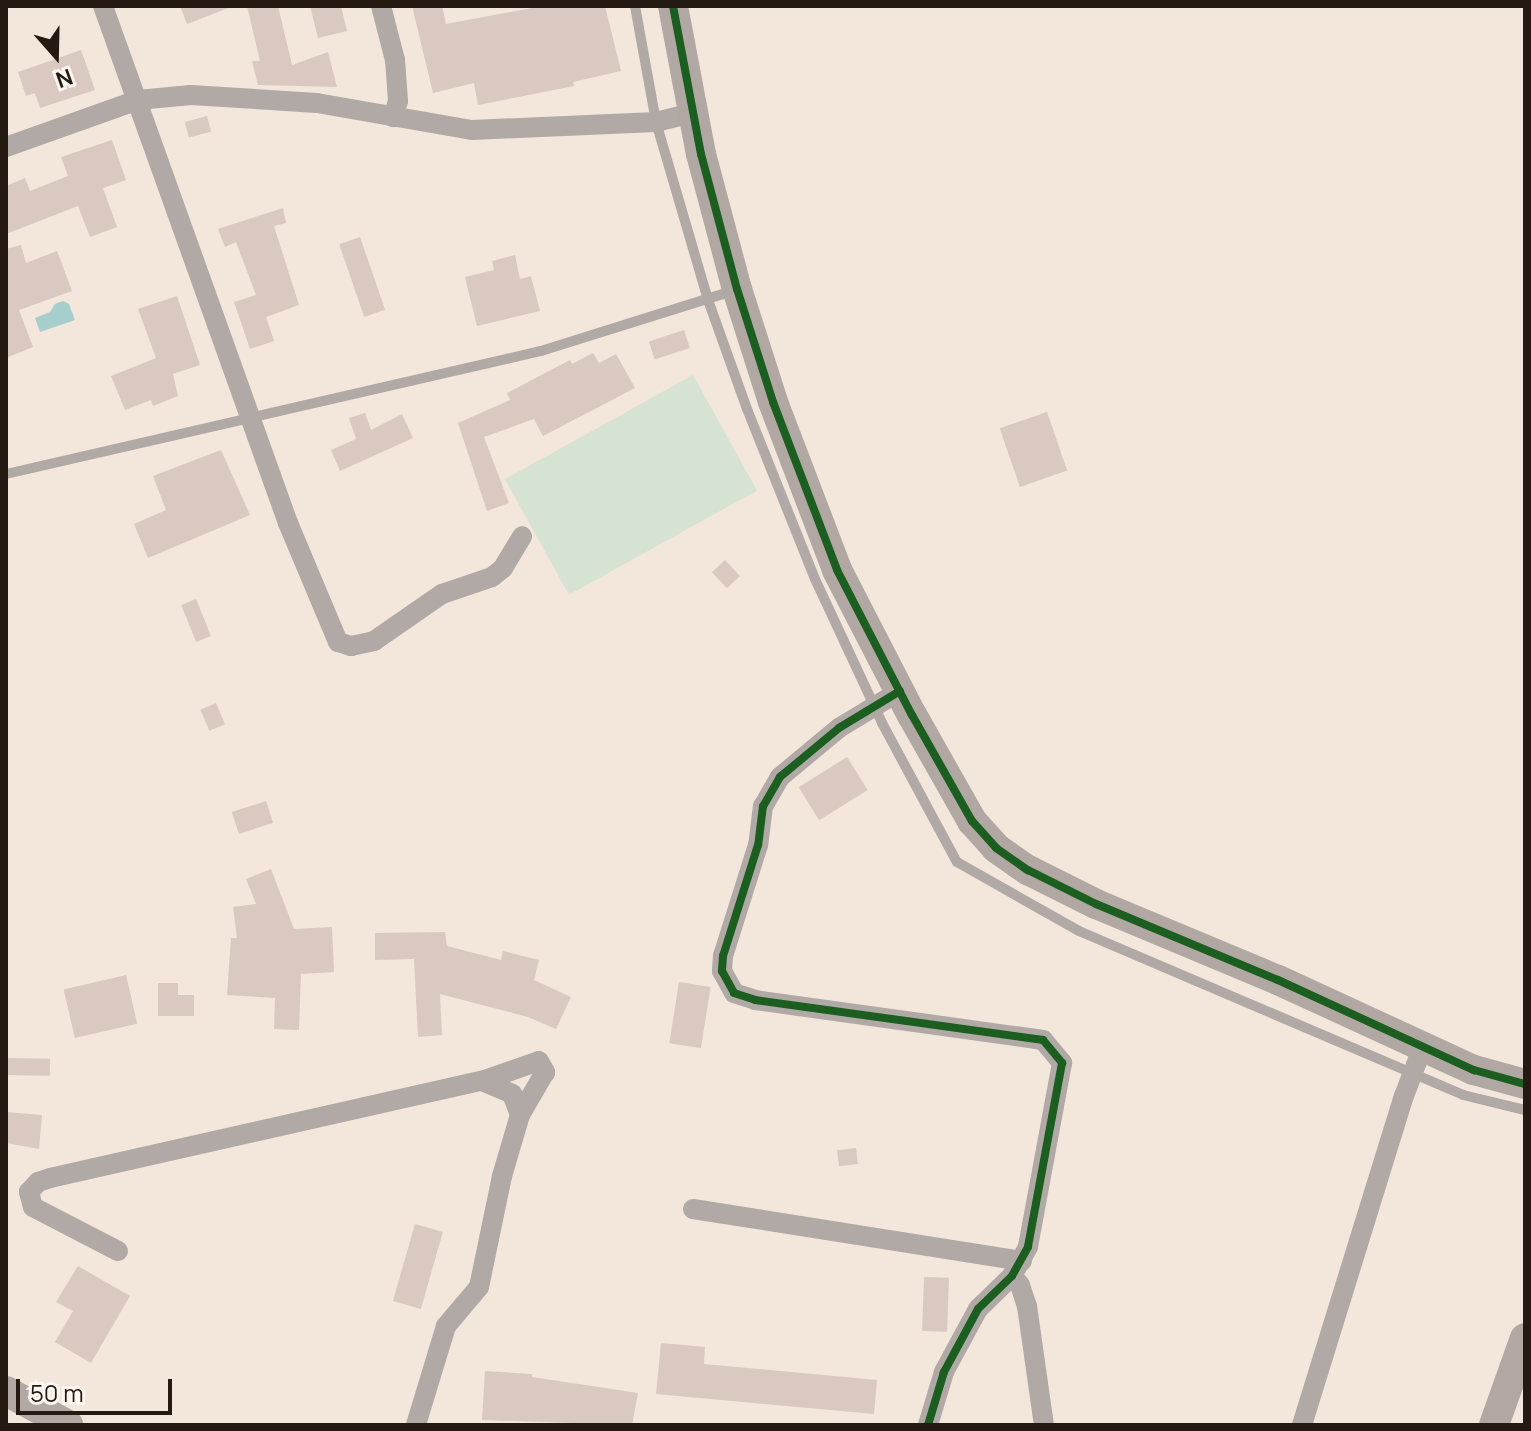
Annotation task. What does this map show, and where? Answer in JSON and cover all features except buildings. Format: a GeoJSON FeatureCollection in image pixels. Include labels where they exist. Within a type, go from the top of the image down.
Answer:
{"type":"FeatureCollection","features":[{"type":"Feature","properties":{"kind":"street"},"geometry":{"type":"LineString","coordinates":[[103,6],[251,418],[320,604],[338,642],[351,646],[374,641],[442,594],[492,577],[503,568],[522,536]]}},
{"type":"Feature","properties":{"kind":"street"},"geometry":{"type":"LineString","coordinates":[[381,6],[395,60],[398,101],[393,117]]}},
{"type":"Feature","properties":{"kind":"street"},"geometry":{"type":"LineString","coordinates":[[673,6],[693,113],[737,289],[773,402],[887,698],[972,821],[996,848],[1028,870],[1418,1060],[1474,1070],[1525,1084]]}},
{"type":"Feature","properties":{"kind":"street"},"geometry":{"type":"LineString","coordinates":[[6,147],[138,100],[191,95],[302,102],[472,130],[656,122],[693,113]]}},
{"type":"Feature","properties":{"kind":"street"},"geometry":{"type":"LineString","coordinates":[[887,698],[780,777],[763,806],[758,845],[723,956],[722,971],[734,993],[755,1000],[1043,1040],[1062,1063],[1028,1247],[1017,1268],[978,1309],[944,1372],[928,1425]]}},
{"type":"Feature","properties":{"kind":"street"},"geometry":{"type":"LineString","coordinates":[[1302,1425],[1418,1060]]}},
{"type":"Feature","properties":{"kind":"street"},"geometry":{"type":"LineString","coordinates":[[118,1251],[33,1207],[29,1192],[38,1182],[50,1178],[482,1081],[539,1061],[545,1072],[520,1115],[502,1176],[479,1287],[446,1326],[416,1425]]}},
{"type":"Feature","properties":{"kind":"street"},"geometry":{"type":"LineString","coordinates":[[482,1081],[512,1094],[520,1115]]}},
{"type":"Feature","properties":{"kind":"street"},"geometry":{"type":"LineString","coordinates":[[693,1209],[1017,1268]]}},
{"type":"Feature","properties":{"kind":"street"},"geometry":{"type":"LineString","coordinates":[[1017,1268],[1027,1306],[1044,1425]]}},
{"type":"Feature","properties":{"kind":"street"},"geometry":{"type":"LineString","coordinates":[[1494,1425],[1525,1338]]}},
{"type":"Feature","properties":{"kind":"street"},"geometry":{"type":"LineString","coordinates":[[6,1391],[68,1425]]}},
{"type":"Feature","properties":{"kind":"lane"},"geometry":{"type":"LineString","coordinates":[[635,6],[656,122],[708,300],[815,579],[887,698]]}},
{"type":"Feature","properties":{"kind":"lane"},"geometry":{"type":"LineString","coordinates":[[6,474],[541,351],[737,289]]}},
{"type":"Feature","properties":{"kind":"lane"},"geometry":{"type":"LineString","coordinates":[[1418,1060],[1463,1095],[1525,1110]]}},
{"type":"Feature","properties":{"kind":"green space"},"geometry":{"type":"Polygon","coordinates":[[[693,375],[757,490],[569,595],[505,479],[693,375]]]}},
{"type":"Feature","properties":{"kind":"water"},"geometry":{"type":"Polygon","coordinates":[[[63,301],[69,304],[75,320],[40,332],[35,318],[50,312],[55,304],[63,301]]]}},
{"type":"Feature","properties":{"kind":"cycle path"},"geometry":{"type":"LineString","coordinates":[[673,6],[701,154],[737,289],[773,402],[837,570],[912,715],[972,821],[996,848],[1028,870],[1096,904],[1278,980],[1474,1070],[1525,1084]]}},
{"type":"Feature","properties":{"kind":"cycle path"},"geometry":{"type":"LineString","coordinates":[[900,691],[839,728],[780,777],[763,806],[758,845],[723,956],[722,971],[734,993],[755,1000],[1043,1040],[1062,1063],[1028,1247],[1012,1276],[978,1309],[944,1372],[928,1425]]}}]}
